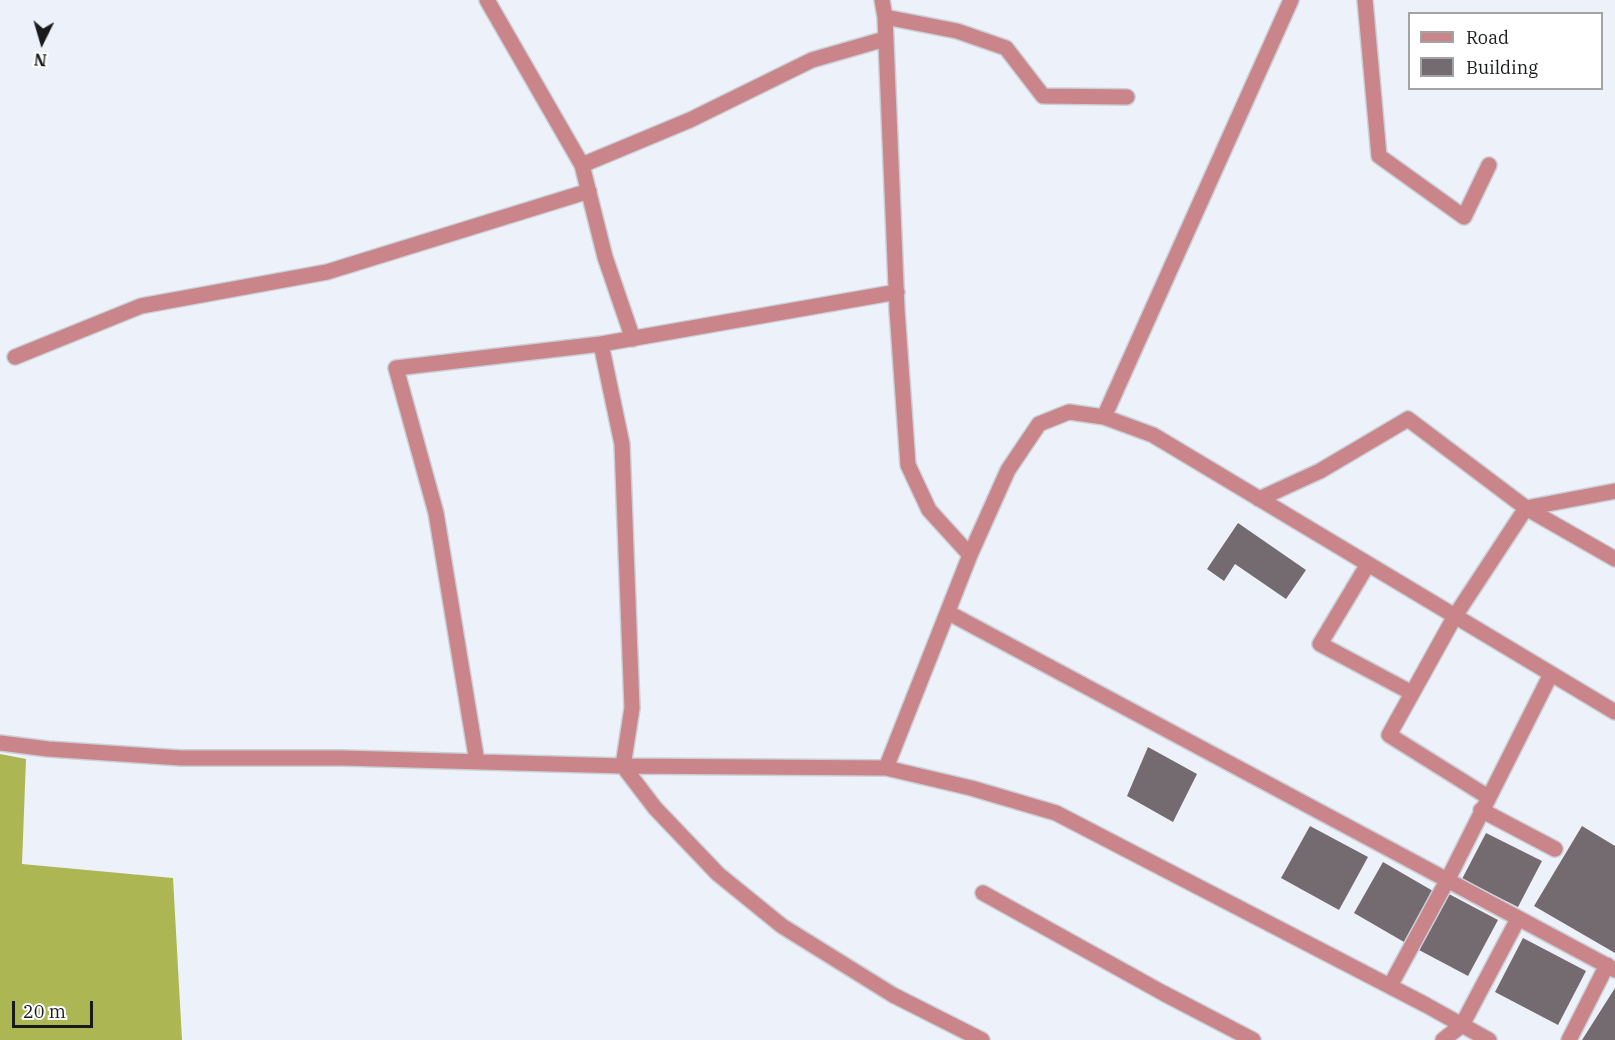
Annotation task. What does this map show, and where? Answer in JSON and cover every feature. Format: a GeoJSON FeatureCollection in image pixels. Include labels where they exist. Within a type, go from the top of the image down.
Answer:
{"type":"FeatureCollection","features":[{"type":"Feature","properties":{"kind":"street"},"geometry":{"type":"LineString","coordinates":[[488,0],[582,165],[604,257],[633,339]]}},
{"type":"Feature","properties":{"kind":"street"},"geometry":{"type":"LineString","coordinates":[[882,0],[885,16],[897,292],[908,465],[929,510],[970,555]]}},
{"type":"Feature","properties":{"kind":"street"},"geometry":{"type":"LineString","coordinates":[[1104,417],[1291,0]]}},
{"type":"Feature","properties":{"kind":"street"},"geometry":{"type":"LineString","coordinates":[[1365,0],[1379,156],[1464,217],[1489,165]]}},
{"type":"Feature","properties":{"kind":"street"},"geometry":{"type":"LineString","coordinates":[[885,16],[957,31],[1006,48],[1043,96],[1127,97]]}},
{"type":"Feature","properties":{"kind":"street"},"geometry":{"type":"LineString","coordinates":[[582,165],[690,120],[812,60],[885,39]]}},
{"type":"Feature","properties":{"kind":"street"},"geometry":{"type":"LineString","coordinates":[[15,357],[141,306],[327,272],[589,191]]}},
{"type":"Feature","properties":{"kind":"street"},"geometry":{"type":"LineString","coordinates":[[477,762],[436,513],[396,368],[601,344],[897,292]]}},
{"type":"Feature","properties":{"kind":"street"},"geometry":{"type":"LineString","coordinates":[[601,344],[622,444],[633,708],[623,766],[655,808],[718,874],[782,926],[893,995],[982,1040]]}},
{"type":"Feature","properties":{"kind":"street"},"geometry":{"type":"LineString","coordinates":[[886,768],[970,555],[1008,470],[1039,424],[1069,412],[1104,417],[1153,435],[1615,712]]}},
{"type":"Feature","properties":{"kind":"street"},"geometry":{"type":"LineString","coordinates":[[1259,499],[1320,471],[1408,419],[1526,508],[1615,560]]}},
{"type":"Feature","properties":{"kind":"street"},"geometry":{"type":"LineString","coordinates":[[1555,849],[1485,804],[1389,735],[1455,616],[1526,508],[1615,491]]}},
{"type":"Feature","properties":{"kind":"street"},"geometry":{"type":"LineString","coordinates":[[1368,564],[1320,644],[1412,693]]}},
{"type":"Feature","properties":{"kind":"street"},"geometry":{"type":"LineString","coordinates":[[949,613],[1611,968],[1569,1040]]}},
{"type":"Feature","properties":{"kind":"street"},"geometry":{"type":"LineString","coordinates":[[1390,986],[1448,879],[1551,674]]}},
{"type":"Feature","properties":{"kind":"street"},"geometry":{"type":"LineString","coordinates":[[0,743],[48,749],[182,758],[343,758],[623,766],[886,768],[971,788],[1056,813],[1390,986],[1489,1040]]}},
{"type":"Feature","properties":{"kind":"street"},"geometry":{"type":"LineString","coordinates":[[983,893],[1253,1040]]}},
{"type":"Feature","properties":{"kind":"street"},"geometry":{"type":"LineString","coordinates":[[1443,1040],[1462,1025],[1518,919]]}},
{"type":"Feature","properties":{"kind":"green space"},"geometry":{"type":"Polygon","coordinates":[[[0,754],[26,759],[22,864],[173,878],[182,1040],[0,1040],[0,754]]]}},
{"type":"Feature","properties":{"kind":"building"},"geometry":{"type":"Polygon","coordinates":[[[1238,523],[1306,570],[1286,599],[1235,564],[1224,581],[1207,569],[1238,523]]]}},
{"type":"Feature","properties":{"kind":"building"},"geometry":{"type":"Polygon","coordinates":[[[1148,747],[1197,774],[1173,822],[1127,796],[1148,747]]]}},
{"type":"Feature","properties":{"kind":"building"},"geometry":{"type":"Polygon","coordinates":[[[1310,826],[1368,857],[1339,910],[1281,878],[1310,826]]]}},
{"type":"Feature","properties":{"kind":"building"},"geometry":{"type":"Polygon","coordinates":[[[1582,826],[1615,846],[1615,953],[1534,906],[1582,826]]]}},
{"type":"Feature","properties":{"kind":"building"},"geometry":{"type":"Polygon","coordinates":[[[1486,833],[1542,861],[1518,907],[1462,879],[1486,833]]]}},
{"type":"Feature","properties":{"kind":"building"},"geometry":{"type":"Polygon","coordinates":[[[1383,862],[1433,891],[1404,942],[1354,913],[1383,862]]]}},
{"type":"Feature","properties":{"kind":"building"},"geometry":{"type":"Polygon","coordinates":[[[1449,894],[1498,920],[1468,976],[1419,950],[1449,894]]]}},
{"type":"Feature","properties":{"kind":"building"},"geometry":{"type":"Polygon","coordinates":[[[1523,938],[1586,971],[1558,1025],[1495,992],[1523,938]]]}},
{"type":"Feature","properties":{"kind":"building"},"geometry":{"type":"Polygon","coordinates":[[[1615,988],[1615,1040],[1582,1040],[1615,988]]]}}]}
